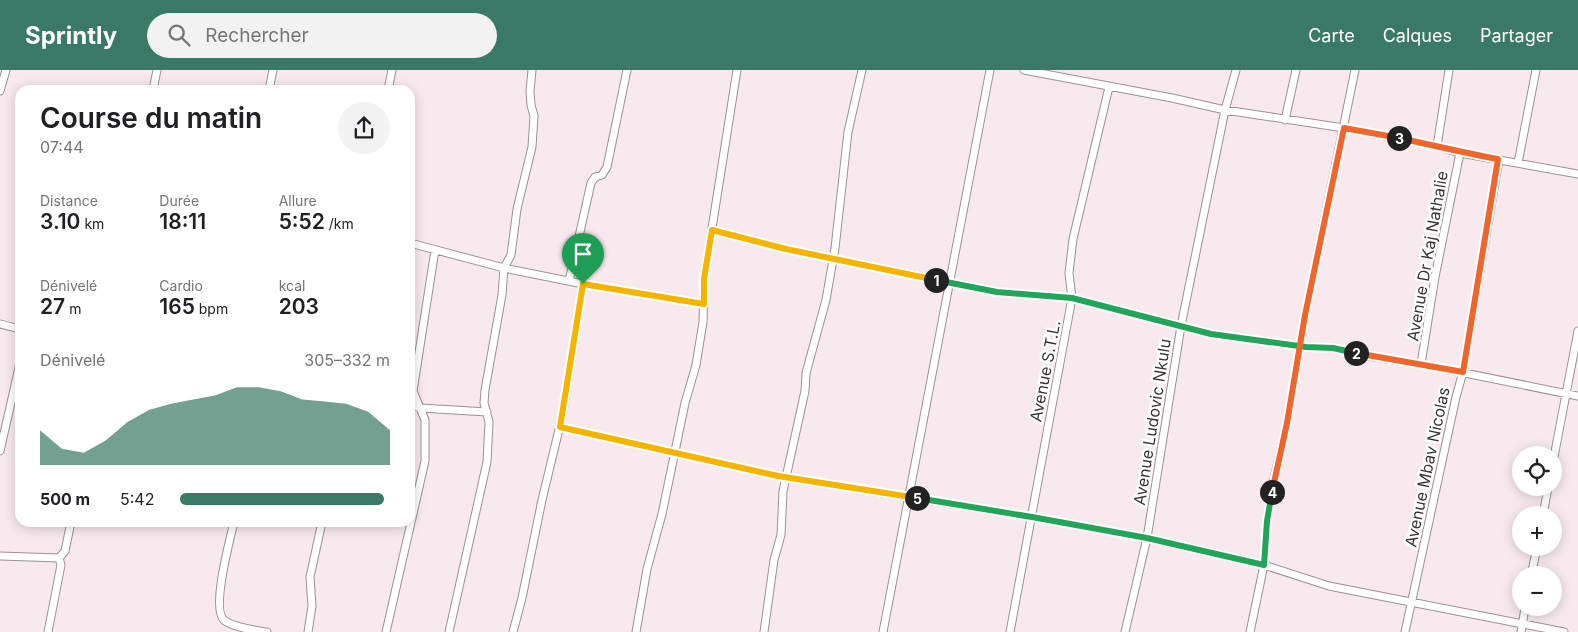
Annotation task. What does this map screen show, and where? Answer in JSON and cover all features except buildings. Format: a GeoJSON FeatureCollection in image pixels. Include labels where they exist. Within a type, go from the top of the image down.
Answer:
{"type":"FeatureCollection","features":[{"type":"Feature","properties":{"kind":"street"},"geometry":{"type":"LineString","coordinates":[[0,91],[6,70]]}},
{"type":"Feature","properties":{"kind":"street"},"geometry":{"type":"LineString","coordinates":[[154,85],[157,70]]}},
{"type":"Feature","properties":{"kind":"street"},"geometry":{"type":"LineString","coordinates":[[270,85],[274,70]]}},
{"type":"Feature","properties":{"kind":"street"},"geometry":{"type":"LineString","coordinates":[[389,85],[392,70]]}},
{"type":"Feature","properties":{"kind":"street"},"geometry":{"type":"LineString","coordinates":[[449,632],[487,462],[489,433],[484,403],[486,381],[502,295],[504,268],[511,255],[517,209],[532,147],[534,116],[530,91],[532,70]]}},
{"type":"Feature","properties":{"kind":"street"},"geometry":{"type":"LineString","coordinates":[[569,281],[591,183],[595,177],[602,175],[607,167],[627,70]]}},
{"type":"Feature","properties":{"kind":"street"},"geometry":{"type":"LineString","coordinates":[[636,632],[647,569],[662,514],[685,403],[696,365],[703,322],[704,279],[737,70]]}},
{"type":"Feature","properties":{"kind":"street"},"geometry":{"type":"LineString","coordinates":[[764,632],[774,560],[781,535],[782,497],[805,392],[806,372],[826,300],[848,132],[862,70]]}},
{"type":"Feature","properties":{"kind":"street"},"geometry":{"type":"LineString","coordinates":[[883,632],[990,70]]}},
{"type":"Feature","properties":{"kind":"street"},"geometry":{"type":"LineString","coordinates":[[1024,70],[1225,110],[1344,128],[1578,174]]}},
{"type":"Feature","properties":{"kind":"street","name":"Avenue Ludovic Nkulu"},"geometry":{"type":"LineString","coordinates":[[1125,632],[1147,538],[1181,326],[1225,110],[1236,70]]}},
{"type":"Feature","properties":{"kind":"street"},"geometry":{"type":"LineString","coordinates":[[1285,120],[1296,70]]}},
{"type":"Feature","properties":{"kind":"street"},"geometry":{"type":"LineString","coordinates":[[1250,632],[1264,565],[1270,502],[1355,70]]}},
{"type":"Feature","properties":{"kind":"street","name":"Avenue Dr Kaj Nathalie"},"geometry":{"type":"LineString","coordinates":[[1437,146],[1449,70]]}},
{"type":"Feature","properties":{"kind":"street"},"geometry":{"type":"LineString","coordinates":[[1518,163],[1536,70]]}},
{"type":"Feature","properties":{"kind":"street","name":"Avenue S.T.L."},"geometry":{"type":"LineString","coordinates":[[1010,632],[1072,298],[1069,273],[1073,239],[1109,87]]}},
{"type":"Feature","properties":{"kind":"street","name":"Avenue Dr Kaj Nathalie"},"geometry":{"type":"LineString","coordinates":[[1421,364],[1435,277],[1460,152]]}},
{"type":"Feature","properties":{"kind":"street","name":"Avenue Mbav Nicolas"},"geometry":{"type":"LineString","coordinates":[[1405,632],[1463,372],[1498,159]]}},
{"type":"Feature","properties":{"kind":"street"},"geometry":{"type":"LineString","coordinates":[[712,230],[786,249],[997,292],[1072,298],[1211,334],[1300,346],[1333,348],[1578,396]]}},
{"type":"Feature","properties":{"kind":"street"},"geometry":{"type":"LineString","coordinates":[[415,244],[504,268],[583,284],[704,304]]}},
{"type":"Feature","properties":{"kind":"street"},"geometry":{"type":"LineString","coordinates":[[415,379],[435,250]]}},
{"type":"Feature","properties":{"kind":"street"},"geometry":{"type":"LineString","coordinates":[[512,632],[524,590],[542,500],[560,427],[583,284]]}},
{"type":"Feature","properties":{"kind":"street"},"geometry":{"type":"LineString","coordinates":[[0,324],[15,327]]}},
{"type":"Feature","properties":{"kind":"street"},"geometry":{"type":"LineString","coordinates":[[1556,446],[1578,331]]}},
{"type":"Feature","properties":{"kind":"street"},"geometry":{"type":"LineString","coordinates":[[0,451],[15,385]]}},
{"type":"Feature","properties":{"kind":"street"},"geometry":{"type":"LineString","coordinates":[[415,398],[425,420],[425,460],[415,504]]}},
{"type":"Feature","properties":{"kind":"street"},"geometry":{"type":"LineString","coordinates":[[415,407],[487,412]]}},
{"type":"Feature","properties":{"kind":"street"},"geometry":{"type":"LineString","coordinates":[[560,427],[787,477],[1147,538],[1264,565],[1329,586],[1411,602],[1521,628],[1564,632]]}},
{"type":"Feature","properties":{"kind":"street"},"geometry":{"type":"LineString","coordinates":[[59,558],[65,551],[70,527]]}},
{"type":"Feature","properties":{"kind":"street"},"geometry":{"type":"LineString","coordinates":[[233,527],[219,597],[219,612],[224,620],[267,632]]}},
{"type":"Feature","properties":{"kind":"street"},"geometry":{"type":"LineString","coordinates":[[308,632],[312,606],[310,577],[321,527]]}},
{"type":"Feature","properties":{"kind":"street"},"geometry":{"type":"LineString","coordinates":[[386,632],[410,527]]}},
{"type":"Feature","properties":{"kind":"street"},"geometry":{"type":"LineString","coordinates":[[0,556],[59,558]]}},
{"type":"Feature","properties":{"kind":"street"},"geometry":{"type":"LineString","coordinates":[[48,632],[61,565],[59,558]]}},
{"type":"Feature","properties":{"kind":"route"},"geometry":{"type":"LineString","coordinates":[[583,284],[576,337],[560,427],[778,476],[1032,517],[1147,538],[1264,565],[1267,521],[1273,483],[1287,423],[1300,346],[1305,315],[1344,128],[1498,159],[1463,372],[1333,348],[1306,347],[1300,346],[1238,337],[1211,334],[1072,298],[997,292],[786,249],[712,230],[704,279],[704,304],[583,284]]}}]}
